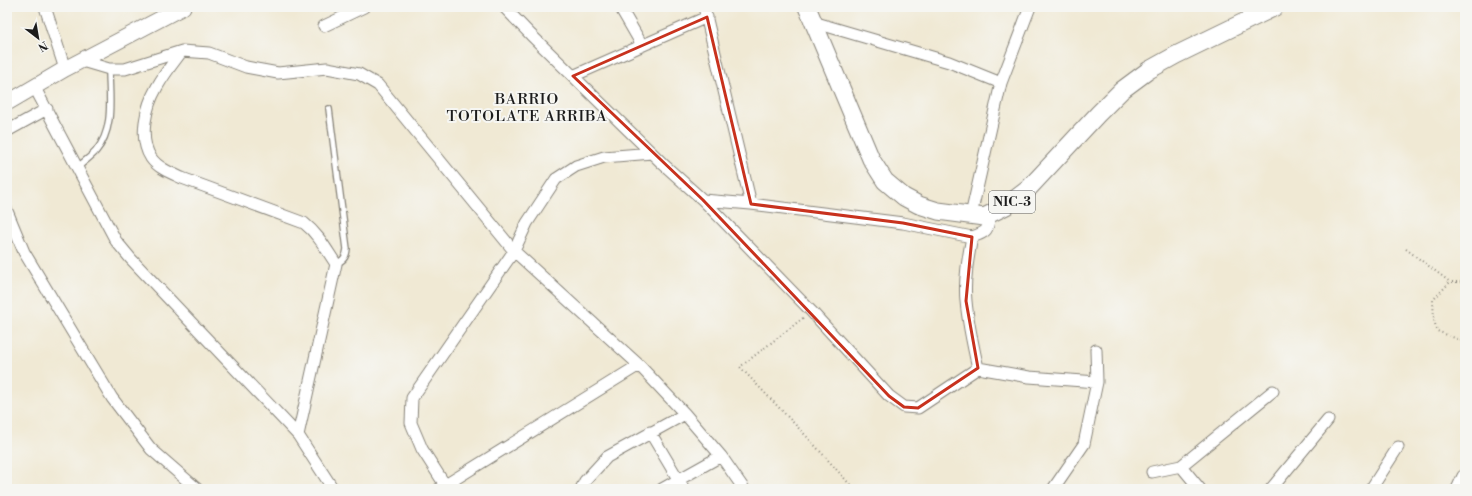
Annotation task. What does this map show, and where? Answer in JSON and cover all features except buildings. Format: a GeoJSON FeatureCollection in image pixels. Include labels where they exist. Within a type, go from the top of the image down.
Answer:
{"type":"FeatureCollection","features":[{"type":"Feature","properties":{"kind":"main road"},"geometry":{"type":"LineString","coordinates":[[7,103],[183,7]]}},
{"type":"Feature","properties":{"kind":"main road","name":"NIC-3"},"geometry":{"type":"LineString","coordinates":[[810,14],[868,152],[885,181],[904,198],[919,205],[938,211],[984,217],[1006,206],[1028,189],[1122,90],[1149,70],[1275,7]]}},
{"type":"Feature","properties":{"kind":"street"},"geometry":{"type":"LineString","coordinates":[[45,7],[65,70]]}},
{"type":"Feature","properties":{"kind":"street"},"geometry":{"type":"LineString","coordinates":[[324,26],[364,7]]}},
{"type":"Feature","properties":{"kind":"street"},"geometry":{"type":"LineString","coordinates":[[504,7],[652,153],[703,200],[811,311],[889,396],[904,408],[918,408],[978,368],[1029,377],[1097,382]]}},
{"type":"Feature","properties":{"kind":"street"},"geometry":{"type":"LineString","coordinates":[[620,7],[642,45]]}},
{"type":"Feature","properties":{"kind":"street"},"geometry":{"type":"LineString","coordinates":[[971,216],[1001,83],[1030,7]]}},
{"type":"Feature","properties":{"kind":"street"},"geometry":{"type":"LineString","coordinates":[[573,76],[642,45],[706,12],[751,204]]}},
{"type":"Feature","properties":{"kind":"street"},"geometry":{"type":"LineString","coordinates":[[810,14],[949,62],[1001,83]]}},
{"type":"Feature","properties":{"kind":"street"},"geometry":{"type":"LineString","coordinates":[[82,61],[109,69],[125,69],[182,51],[209,53],[246,66],[278,73],[327,68],[359,74],[378,85],[514,252],[639,365],[685,414],[721,456],[744,489]]}},
{"type":"Feature","properties":{"kind":"street"},"geometry":{"type":"LineString","coordinates":[[182,51],[156,88],[146,115],[144,138],[151,158],[166,171],[182,178],[304,223],[322,240],[336,264],[298,435]]}},
{"type":"Feature","properties":{"kind":"street"},"geometry":{"type":"LineString","coordinates":[[35,88],[116,241],[131,259],[298,435],[333,489]]}},
{"type":"Feature","properties":{"kind":"street"},"geometry":{"type":"LineString","coordinates":[[7,131],[47,109]]}},
{"type":"Feature","properties":{"kind":"street"},"geometry":{"type":"LineString","coordinates":[[639,365],[442,487],[422,449],[411,423],[412,398],[514,252],[527,223],[556,179],[576,166],[604,158],[652,153]]}},
{"type":"Feature","properties":{"kind":"street"},"geometry":{"type":"LineString","coordinates":[[703,200],[751,204],[903,223],[972,238],[985,232],[989,227],[990,214]]}},
{"type":"Feature","properties":{"kind":"street"},"geometry":{"type":"LineString","coordinates":[[7,211],[24,252],[112,398],[151,449],[197,489]]}},
{"type":"Feature","properties":{"kind":"street"},"geometry":{"type":"LineString","coordinates":[[972,238],[966,266],[966,301],[971,336],[978,368]]}},
{"type":"Feature","properties":{"kind":"street"},"geometry":{"type":"LineString","coordinates":[[1053,489],[1084,444],[1097,382],[1096,350]]}},
{"type":"Feature","properties":{"kind":"street"},"geometry":{"type":"LineString","coordinates":[[1152,472],[1182,466],[1273,391]]}},
{"type":"Feature","properties":{"kind":"street"},"geometry":{"type":"LineString","coordinates":[[581,489],[588,477],[607,457],[685,414]]}},
{"type":"Feature","properties":{"kind":"street"},"geometry":{"type":"LineString","coordinates":[[1271,489],[1328,420]]}},
{"type":"Feature","properties":{"kind":"street"},"geometry":{"type":"LineString","coordinates":[[650,432],[682,484]]}},
{"type":"Feature","properties":{"kind":"street"},"geometry":{"type":"LineString","coordinates":[[1371,489],[1398,447]]}},
{"type":"Feature","properties":{"kind":"street"},"geometry":{"type":"LineString","coordinates":[[662,489],[682,484],[721,456]]}},
{"type":"Feature","properties":{"kind":"street"},"geometry":{"type":"LineString","coordinates":[[1182,466],[1200,489]]}},
{"type":"Feature","properties":{"kind":"street"},"geometry":{"type":"LineString","coordinates":[[1457,489],[1463,476]]}},
{"type":"Feature","properties":{"kind":"lane"},"geometry":{"type":"LineString","coordinates":[[77,168],[96,151],[105,135],[110,114],[109,69]]}},
{"type":"Feature","properties":{"kind":"lane"},"geometry":{"type":"LineString","coordinates":[[329,109],[347,249],[346,256],[343,260],[336,264]]}},
{"type":"Feature","properties":{"kind":"path"},"geometry":{"type":"LineString","coordinates":[[1406,249],[1450,282],[1465,282]]}},
{"type":"Feature","properties":{"kind":"path"},"geometry":{"type":"LineString","coordinates":[[1450,282],[1433,300],[1434,320],[1437,330],[1465,342]]}},
{"type":"Feature","properties":{"kind":"path"},"geometry":{"type":"LineString","coordinates":[[811,311],[740,367],[809,439],[854,489]]}},
{"type":"Feature","properties":{"kind":"highlighted area"},"geometry":{"type":"Polygon","coordinates":[[[707,17],[751,204],[903,223],[972,237],[966,301],[978,368],[918,408],[904,407],[889,396],[703,200],[573,76],[707,17]]]}},
{"type":"Feature","properties":{"kind":"district","name":"BARRIO TOTOLATE ARRIBA"},"geometry":{"type":"Point","coordinates":[527,108]}}]}
